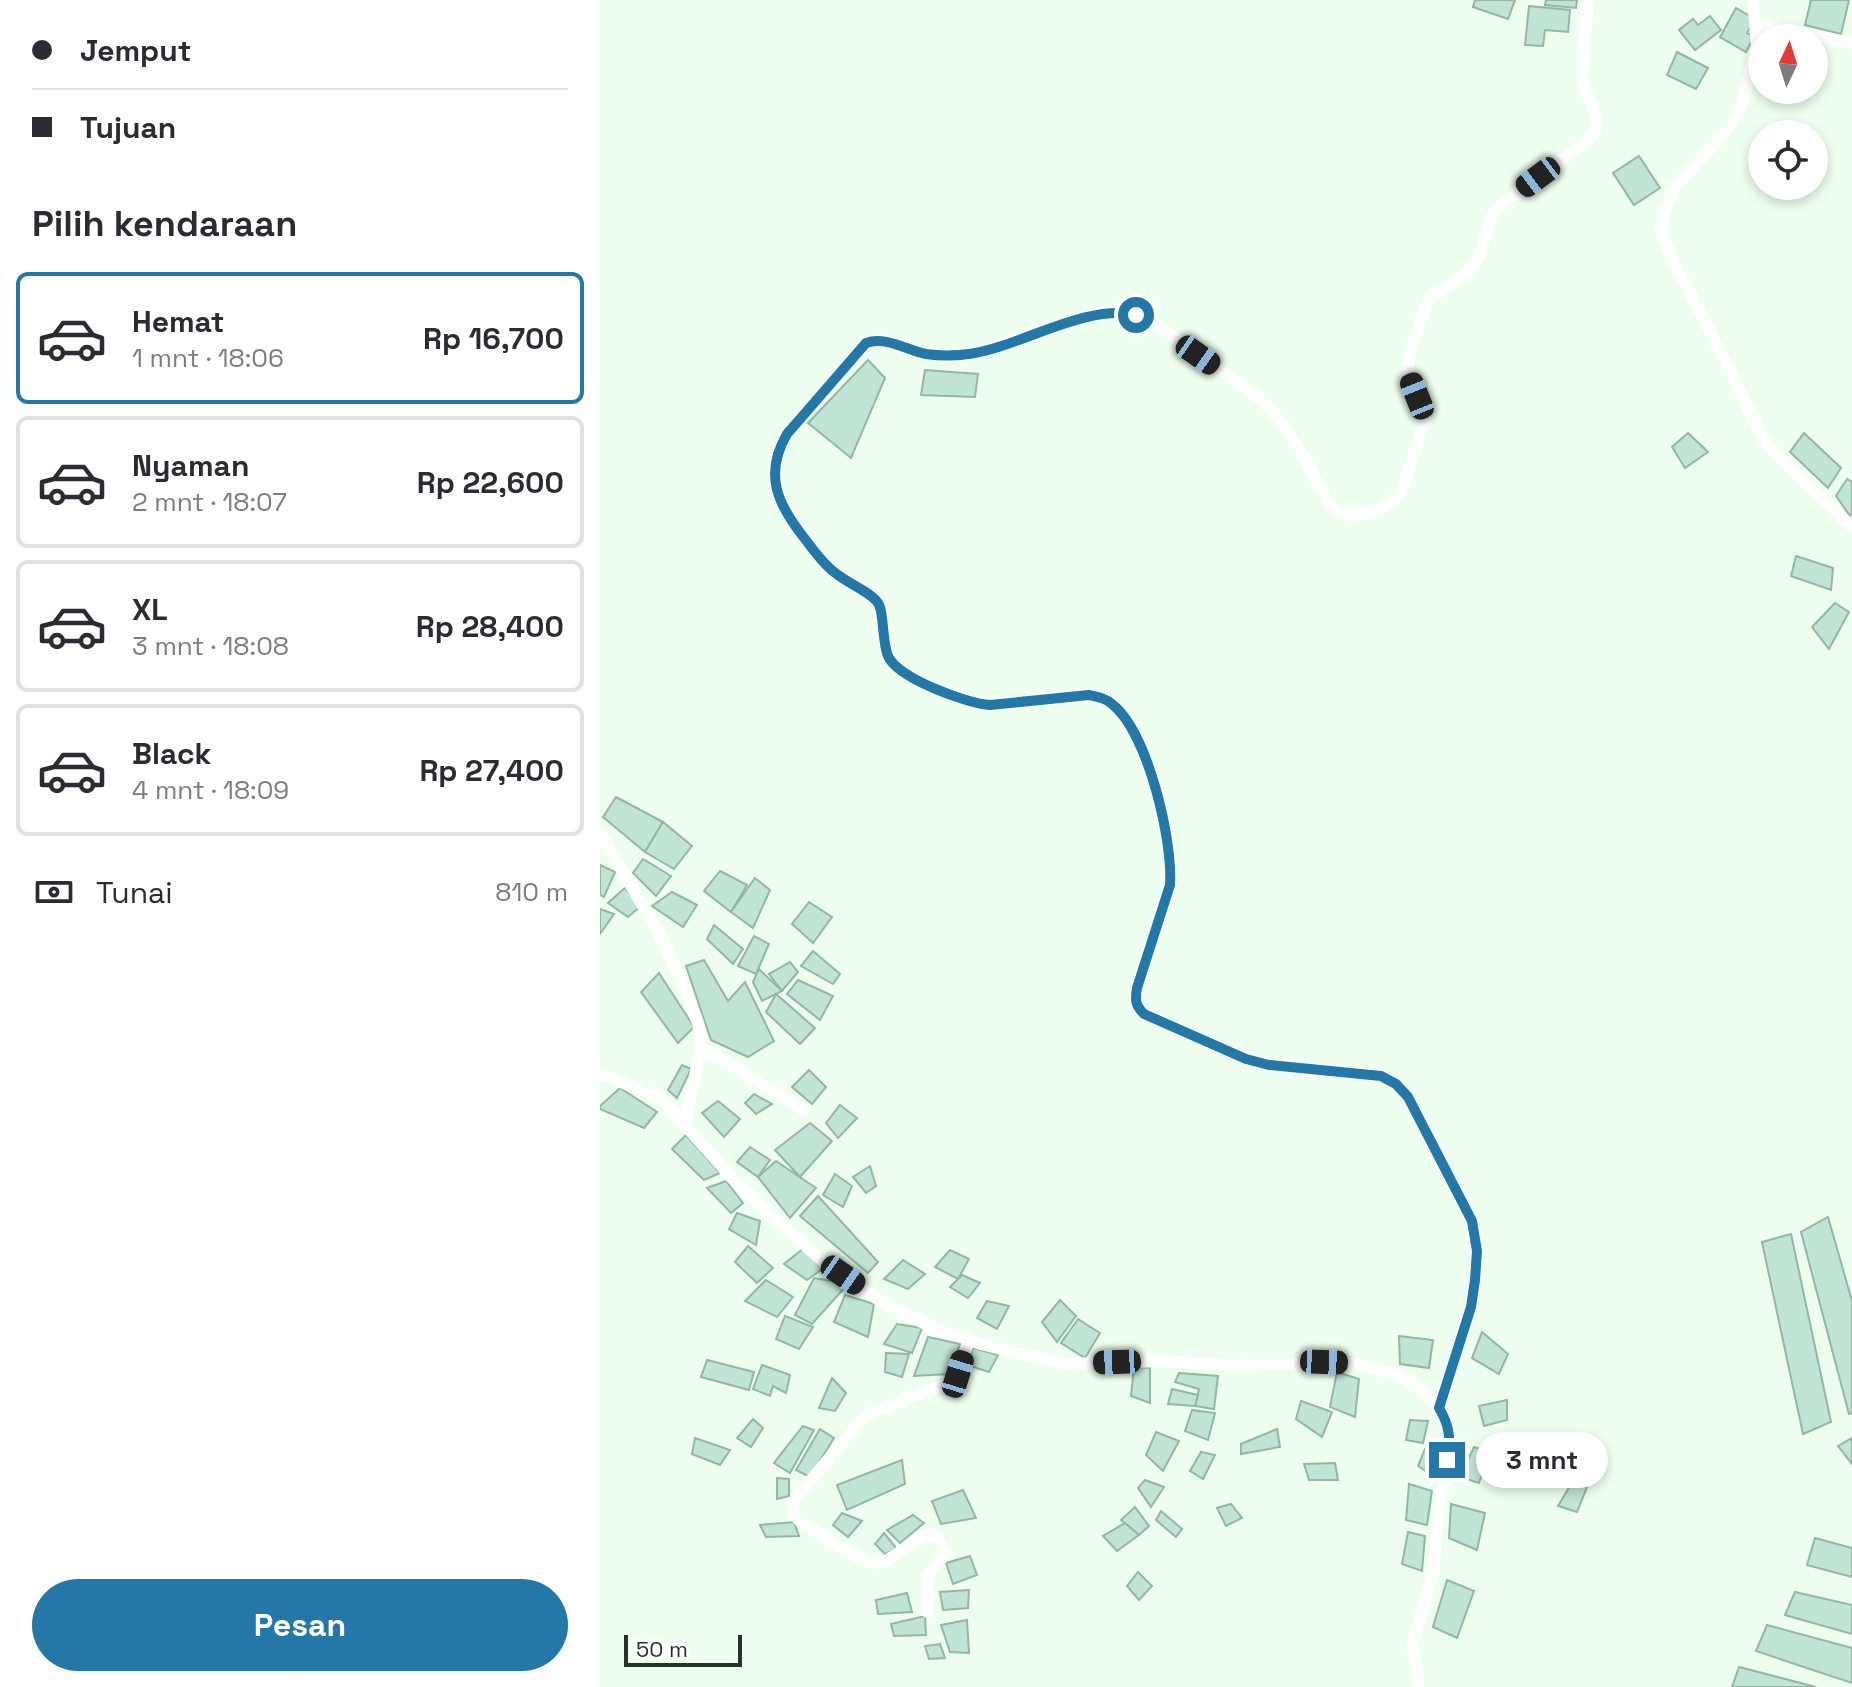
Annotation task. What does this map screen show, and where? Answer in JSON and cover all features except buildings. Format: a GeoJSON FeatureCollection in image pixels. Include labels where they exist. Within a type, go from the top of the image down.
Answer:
{"type":"FeatureCollection","features":[{"type":"Feature","properties":{"kind":"street"},"geometry":{"type":"LineString","coordinates":[[1439,1408],[1471,1307],[1477,1251],[1472,1221],[1408,1097],[1396,1084],[1381,1076],[1246,1059],[1144,1014],[1137,1007],[1137,988],[1170,885],[1171,872],[1163,819],[1144,751],[1124,715],[1103,698],[1089,695],[980,704],[921,683],[897,669],[888,657],[880,605],[819,558],[789,519],[774,482],[776,461],[787,434],[866,343],[879,340],[924,354],[972,354],[1098,314],[1121,311],[1152,322],[1261,399],[1287,430],[1332,508],[1338,513],[1353,516],[1390,504],[1403,488],[1425,418],[1408,369],[1411,348],[1428,300],[1455,283],[1471,267],[1486,240],[1496,209],[1591,138],[1597,129],[1596,116],[1582,77],[1588,0]]}},
{"type":"Feature","properties":{"kind":"street"},"geometry":{"type":"LineString","coordinates":[[1753,0],[1756,24]]}},
{"type":"Feature","properties":{"kind":"street"},"geometry":{"type":"LineString","coordinates":[[1828,38],[1852,43]]}},
{"type":"Feature","properties":{"kind":"street"},"geometry":{"type":"LineString","coordinates":[[1748,82],[1737,115],[1727,130],[1675,187],[1664,212],[1661,232],[1761,435],[1771,449],[1852,527]]}},
{"type":"Feature","properties":{"kind":"street"},"geometry":{"type":"LineString","coordinates":[[600,833],[661,937],[698,1023],[701,1047],[685,1124]]}},
{"type":"Feature","properties":{"kind":"street"},"geometry":{"type":"LineString","coordinates":[[701,1047],[804,1110]]}},
{"type":"Feature","properties":{"kind":"street"},"geometry":{"type":"LineString","coordinates":[[600,1074],[660,1097],[733,1179],[823,1261],[883,1303],[932,1327],[1065,1364],[1163,1361],[1246,1365],[1349,1363],[1399,1375],[1421,1389],[1448,1423],[1451,1444],[1437,1521],[1434,1569],[1412,1646],[1418,1687]]}},
{"type":"Feature","properties":{"kind":"street"},"geometry":{"type":"LineString","coordinates":[[927,1612],[928,1577],[946,1553],[938,1537],[926,1535],[886,1561],[873,1563],[804,1524],[795,1516],[792,1506],[870,1413],[955,1379],[969,1339]]}},
{"type":"Feature","properties":{"kind":"route"},"geometry":{"type":"LineString","coordinates":[[1136,315],[1121,311],[1098,314],[972,354],[924,354],[879,340],[866,343],[780,446],[774,482],[778,498],[789,519],[819,558],[880,605],[888,657],[897,669],[921,683],[980,704],[1089,695],[1103,698],[1124,715],[1144,751],[1163,819],[1171,872],[1170,885],[1137,988],[1137,1007],[1144,1014],[1246,1059],[1269,1065],[1381,1076],[1396,1084],[1408,1097],[1472,1221],[1477,1251],[1471,1307],[1439,1408],[1448,1423],[1451,1444],[1447,1460]]}}]}
